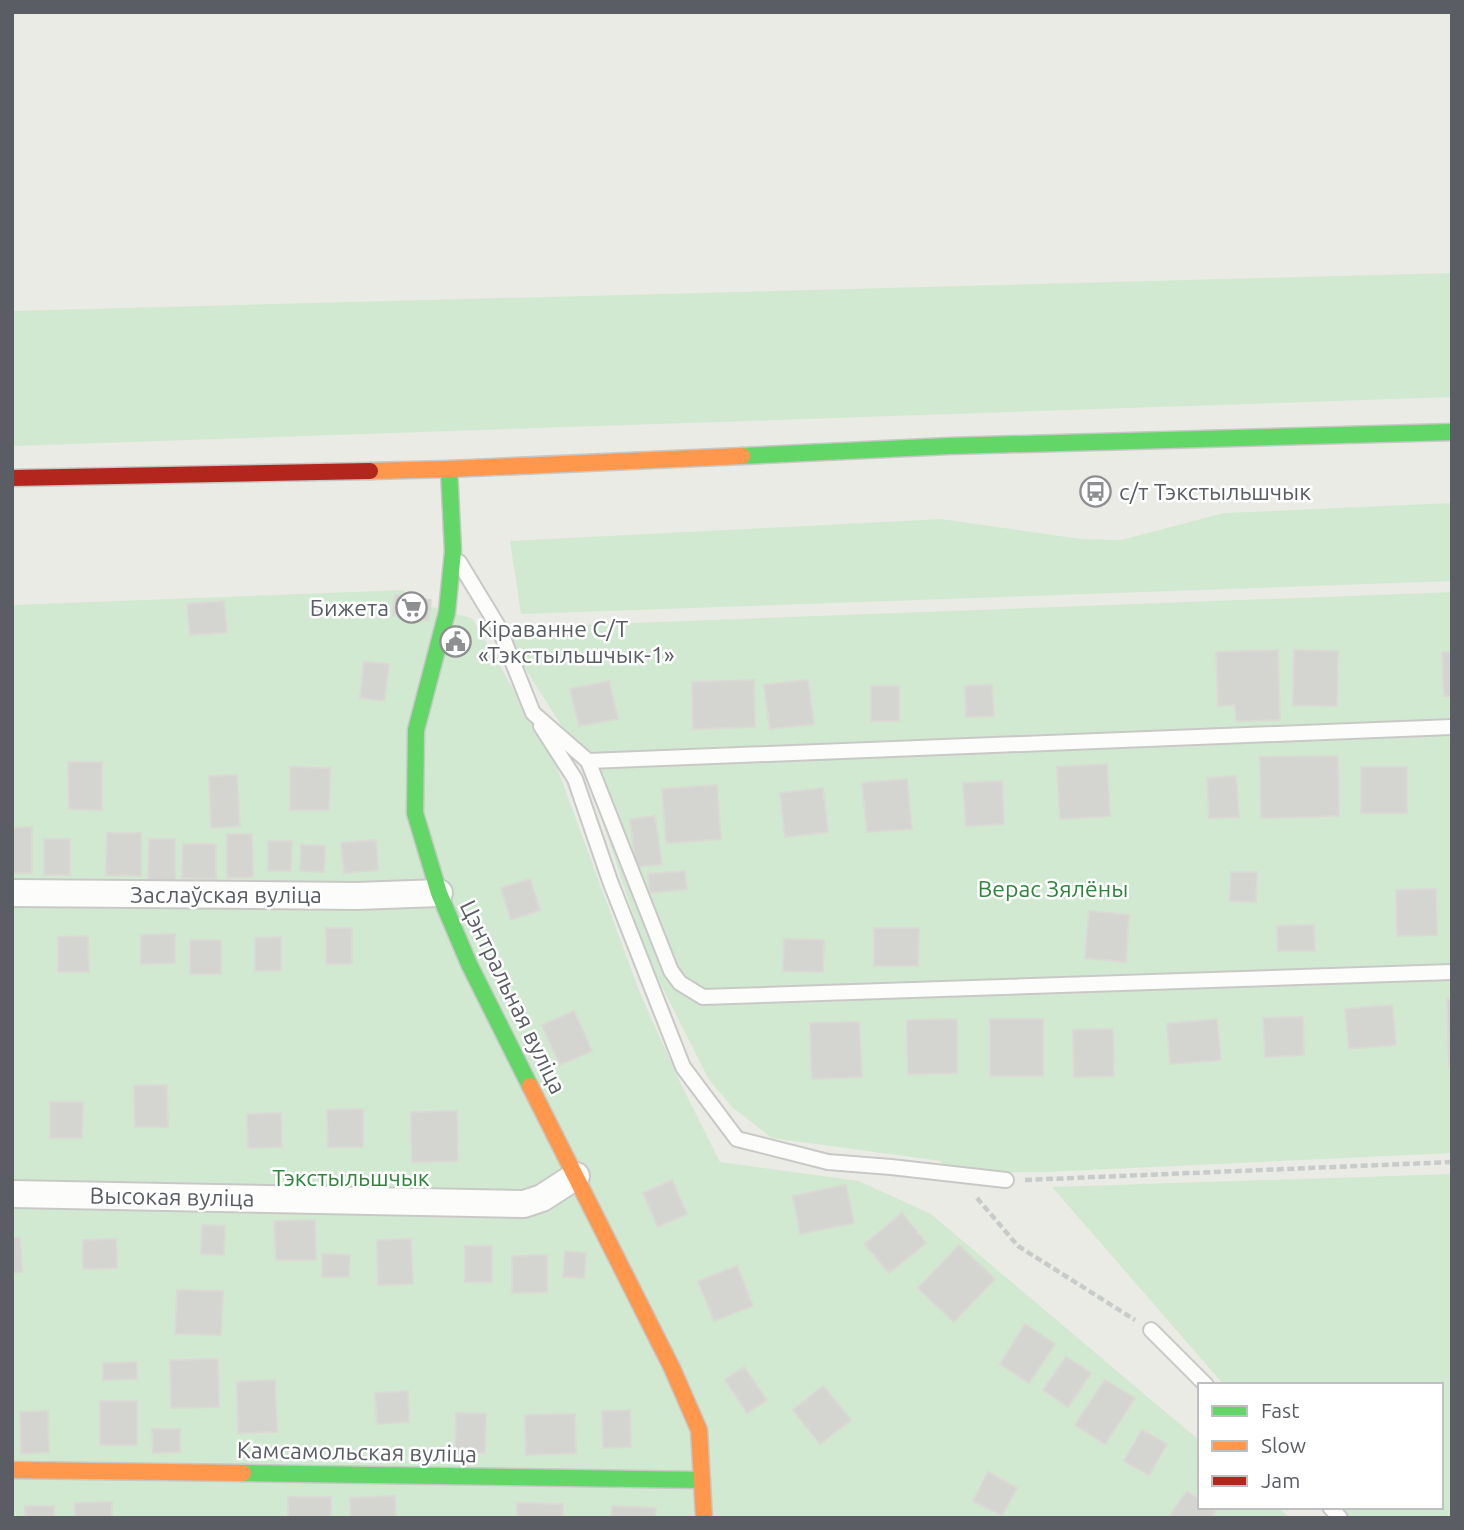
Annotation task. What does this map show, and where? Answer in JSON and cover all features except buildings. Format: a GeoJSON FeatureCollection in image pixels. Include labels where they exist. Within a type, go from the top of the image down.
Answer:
{"type":"FeatureCollection","features":[{"type":"Feature","properties":{"kind":"street"},"geometry":{"type":"LineString","coordinates":[[12,478],[449,469],[949,446],[1452,432]]}},
{"type":"Feature","properties":{"kind":"street","name":"Цэнтральная вуліца"},"geometry":{"type":"LineString","coordinates":[[449,469],[453,551],[447,612],[416,730],[415,813],[439,893],[469,964],[672,1368],[699,1430],[704,1518]]}},
{"type":"Feature","properties":{"kind":"street","name":"Заслаўская вуліца"},"geometry":{"type":"LineString","coordinates":[[12,894],[357,896],[439,893]]}},
{"type":"Feature","properties":{"kind":"street","name":"Высокая вуліца"},"geometry":{"type":"LineString","coordinates":[[12,1194],[524,1204],[542,1198],[576,1176]]}},
{"type":"Feature","properties":{"kind":"street","name":"Камсамольская вуліца"},"geometry":{"type":"LineString","coordinates":[[12,1469],[702,1480]]}},
{"type":"Feature","properties":{"kind":"lane"},"geometry":{"type":"LineString","coordinates":[[453,551],[499,628],[533,713],[575,779],[610,881],[683,1067],[737,1139],[828,1162],[1006,1180]]}},
{"type":"Feature","properties":{"kind":"lane"},"geometry":{"type":"LineString","coordinates":[[533,713],[588,761],[671,971],[680,983],[703,997],[1452,972]]}},
{"type":"Feature","properties":{"kind":"lane"},"geometry":{"type":"LineString","coordinates":[[588,761],[1452,727]]}},
{"type":"Feature","properties":{"kind":"lane"},"geometry":{"type":"LineString","coordinates":[[1150,1330],[1204,1383]]}},
{"type":"Feature","properties":{"kind":"path"},"geometry":{"type":"LineString","coordinates":[[1006,1180],[1452,1162]]}},
{"type":"Feature","properties":{"kind":"path"},"geometry":{"type":"LineString","coordinates":[[963,1175],[981,1204],[1018,1247],[1150,1330]]}},
{"type":"Feature","properties":{"kind":"green space"},"geometry":{"type":"Polygon","coordinates":[[[1452,273],[1452,397],[12,446],[12,311],[1452,273]]]}},
{"type":"Feature","properties":{"kind":"green space"},"geometry":{"type":"Polygon","coordinates":[[[1452,503],[1452,581],[521,614],[510,541],[941,519],[1081,539],[1121,540],[1224,513],[1452,503]]]}},
{"type":"Feature","properties":{"kind":"green space","name":"Тэкстыльшчык"},"geometry":{"type":"Polygon","coordinates":[[[404,590],[406,597],[472,618],[554,759],[640,993],[720,1162],[859,1181],[931,1214],[1198,1439],[1198,1509],[1280,1509],[1290,1518],[12,1518],[12,605],[404,590]]]}},
{"type":"Feature","properties":{"kind":"green space","name":"Верас Зялёны"},"geometry":{"type":"Polygon","coordinates":[[[1452,592],[1452,1153],[1047,1172],[944,1173],[941,1161],[772,1138],[733,1108],[709,1080],[647,957],[581,756],[499,628],[1452,592]]]}},
{"type":"Feature","properties":{"kind":"green space"},"geometry":{"type":"Polygon","coordinates":[[[1452,1174],[1452,1518],[1342,1518],[1335,1509],[1443,1509],[1443,1383],[1222,1383],[1052,1187],[1452,1174]]]}},
{"type":"Feature","properties":{"kind":"traffic: fast"},"geometry":{"type":"LineString","coordinates":[[742,456],[949,446],[1452,432]]}},
{"type":"Feature","properties":{"kind":"traffic: fast"},"geometry":{"type":"LineString","coordinates":[[449,469],[453,551],[447,612],[416,730],[415,813],[439,893],[469,964],[530,1086]]}},
{"type":"Feature","properties":{"kind":"traffic: fast"},"geometry":{"type":"LineString","coordinates":[[243,1473],[702,1480]]}},
{"type":"Feature","properties":{"kind":"traffic: slow"},"geometry":{"type":"LineString","coordinates":[[370,471],[742,456]]}},
{"type":"Feature","properties":{"kind":"traffic: slow"},"geometry":{"type":"LineString","coordinates":[[530,1086],[672,1368],[699,1430],[704,1518]]}},
{"type":"Feature","properties":{"kind":"traffic: slow"},"geometry":{"type":"LineString","coordinates":[[12,1470],[243,1473]]}},
{"type":"Feature","properties":{"kind":"traffic: jam"},"geometry":{"type":"LineString","coordinates":[[12,478],[370,471]]}},
{"type":"Feature","properties":{"kind":"place","name":"с/т Тэкстыльшчык"},"geometry":{"type":"Point","coordinates":[1096,492]}},
{"type":"Feature","properties":{"kind":"place","name":"Бижета"},"geometry":{"type":"Point","coordinates":[412,608]}},
{"type":"Feature","properties":{"kind":"place","name":"Кіраванне С/Т «Тэкстыльшчык-1»"},"geometry":{"type":"Point","coordinates":[455,642]}}]}
